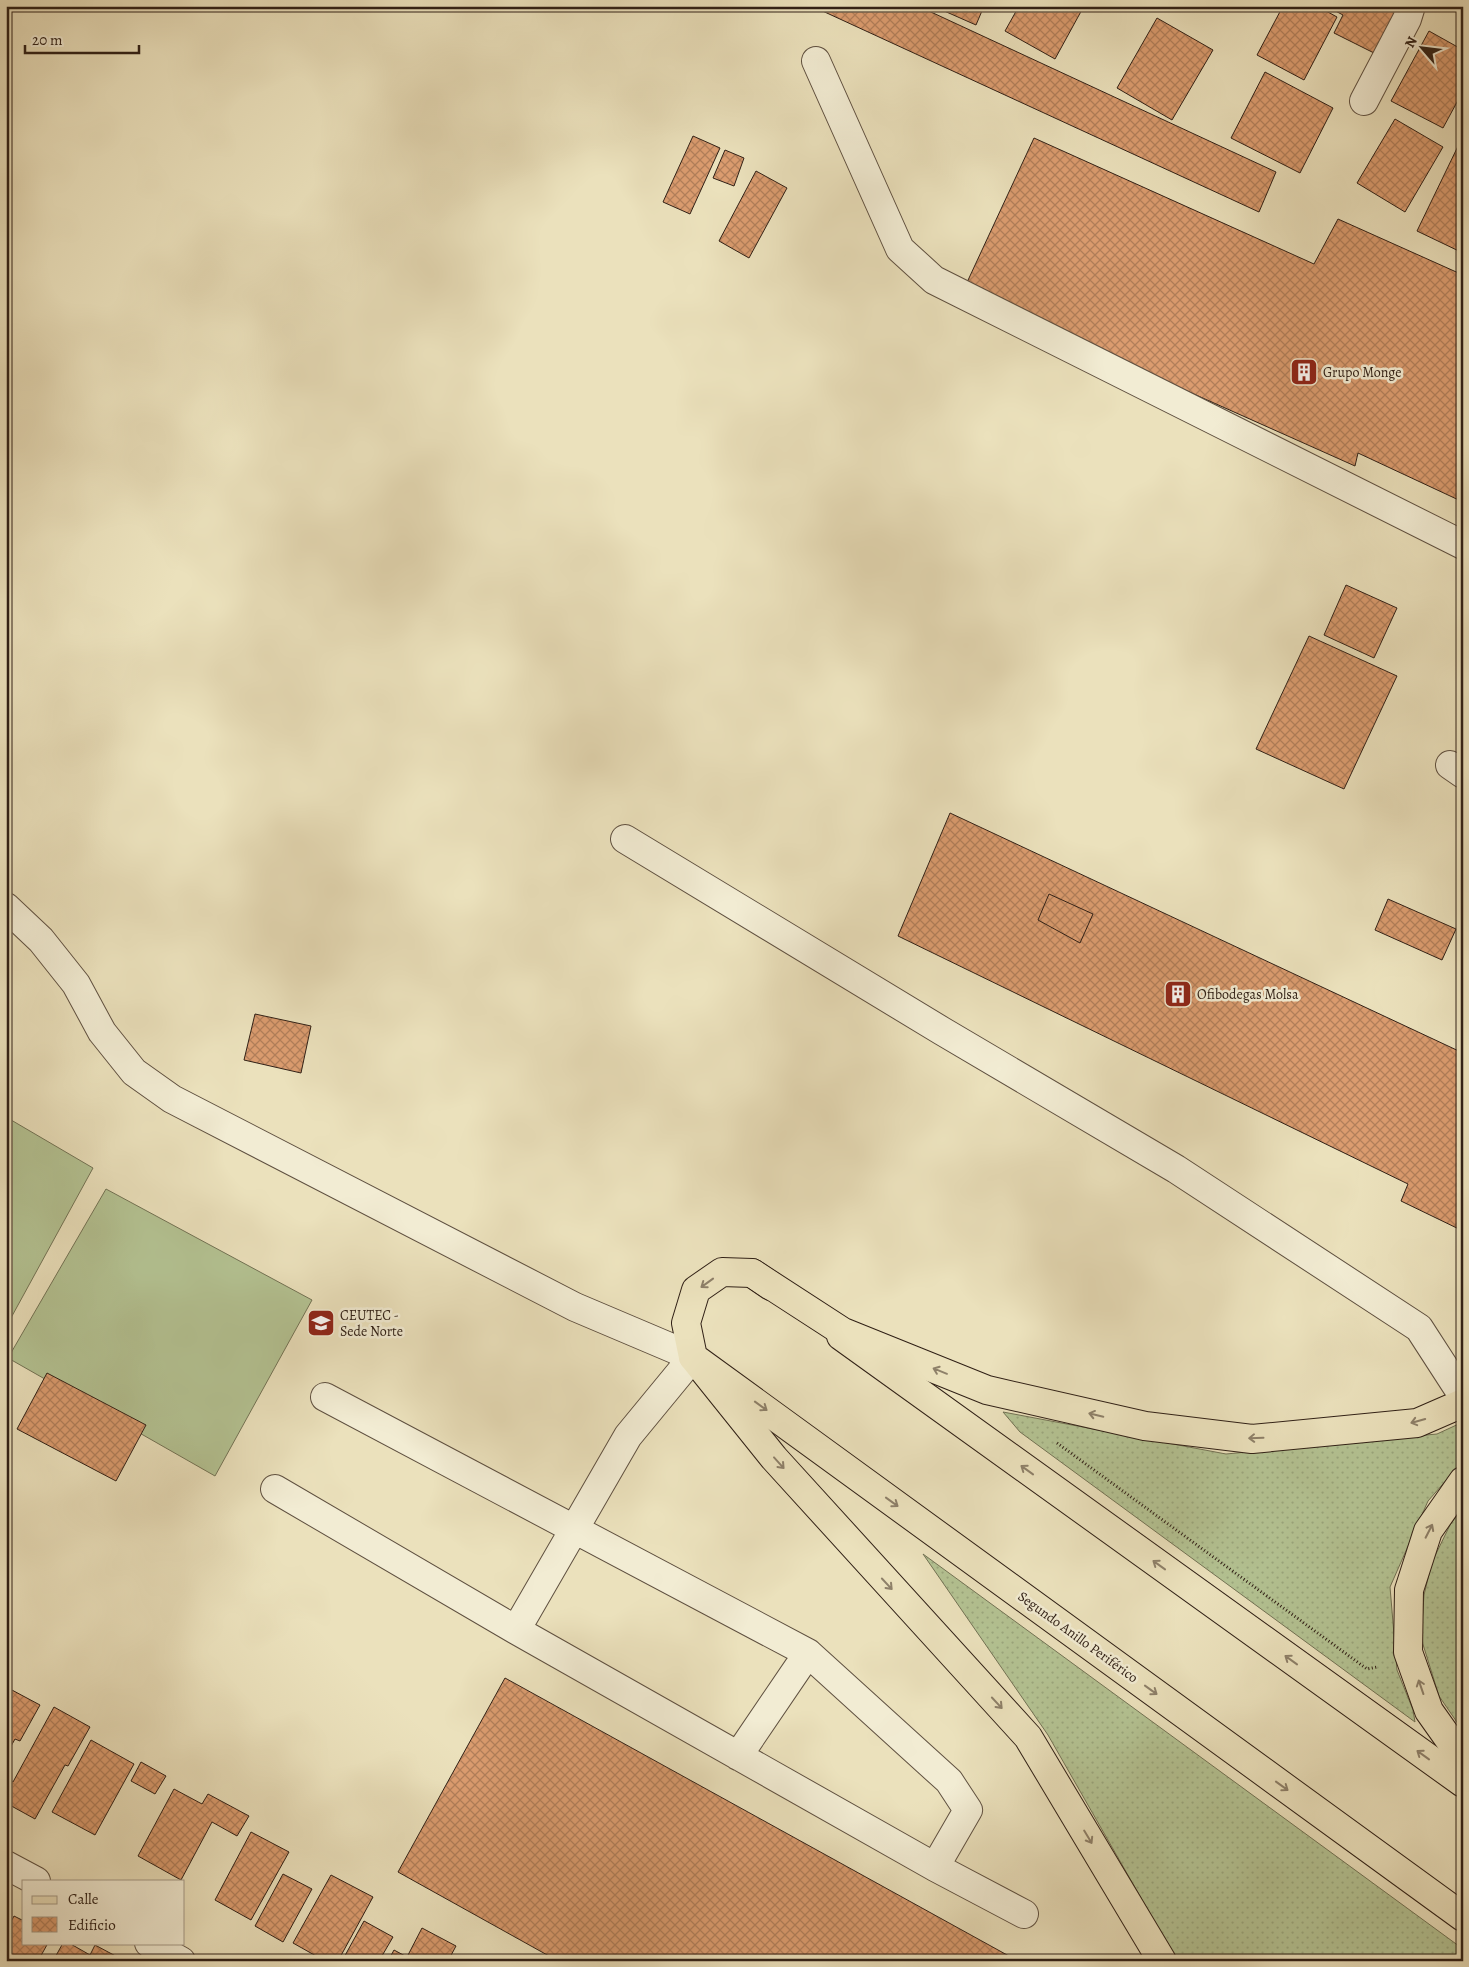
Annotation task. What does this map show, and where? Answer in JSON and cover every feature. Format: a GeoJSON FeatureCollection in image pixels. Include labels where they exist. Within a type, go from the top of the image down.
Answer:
{"type":"FeatureCollection","features":[{"type":"Feature","properties":{"kind":"main road"},"geometry":{"type":"LineString","coordinates":[[1162,1961],[1028,1737],[774,1458],[693,1357],[686,1323],[696,1290],[722,1272],[752,1273],[843,1332],[986,1390],[1145,1426],[1252,1439],[1416,1422],[1463,1403]]}},
{"type":"Feature","properties":{"kind":"main road"},"geometry":{"type":"LineString","coordinates":[[752,1273],[1463,1783]]}},
{"type":"Feature","properties":{"kind":"main road","name":"Segundo Anillo Periférico"},"geometry":{"type":"LineString","coordinates":[[693,1357],[1463,1917]]}},
{"type":"Feature","properties":{"kind":"main road"},"geometry":{"type":"LineString","coordinates":[[1463,1482],[1428,1530],[1408,1590],[1408,1652],[1429,1711],[1463,1759]]}},
{"type":"Feature","properties":{"kind":"street"},"geometry":{"type":"LineString","coordinates":[[1364,101],[1407,19],[1411,6]]}},
{"type":"Feature","properties":{"kind":"street"},"geometry":{"type":"LineString","coordinates":[[816,61],[900,248],[934,280],[1463,545]]}},
{"type":"Feature","properties":{"kind":"street"},"geometry":{"type":"LineString","coordinates":[[625,840],[933,1026],[1176,1169],[1419,1328],[1463,1396]]}},
{"type":"Feature","properties":{"kind":"street"},"geometry":{"type":"LineString","coordinates":[[6,907],[41,940],[76,984],[102,1032],[134,1072],[172,1099],[575,1307],[693,1357],[628,1436],[516,1630]]}},
{"type":"Feature","properties":{"kind":"street"},"geometry":{"type":"LineString","coordinates":[[325,1397],[808,1653],[949,1780],[968,1810],[935,1868]]}},
{"type":"Feature","properties":{"kind":"street"},"geometry":{"type":"LineString","coordinates":[[274,1488],[516,1630],[935,1868],[1024,1914]]}},
{"type":"Feature","properties":{"kind":"street"},"geometry":{"type":"LineString","coordinates":[[738,1756],[808,1653]]}},
{"type":"Feature","properties":{"kind":"street"},"geometry":{"type":"LineString","coordinates":[[6,1865],[34,1880]]}},
{"type":"Feature","properties":{"kind":"street"},"geometry":{"type":"LineString","coordinates":[[152,1944],[181,1961]]}},
{"type":"Feature","properties":{"kind":"path"},"geometry":{"type":"LineString","coordinates":[[1054,1441],[1367,1669],[1412,1662]]}},
{"type":"Feature","properties":{"kind":"green space"},"geometry":{"type":"Polygon","coordinates":[[[6,1117],[93,1168],[6,1327],[6,1117]]]}},
{"type":"Feature","properties":{"kind":"green space"},"geometry":{"type":"Polygon","coordinates":[[[106,1189],[312,1300],[215,1476],[8,1358],[106,1189]]]}},
{"type":"Feature","properties":{"kind":"green space"},"geometry":{"type":"Polygon","coordinates":[[[1003,1412],[1226,1454],[1437,1434],[1463,1422],[1463,1461],[1428,1501],[1390,1587],[1397,1670],[1413,1710],[1415,1722],[1020,1432],[1003,1412]]]}},
{"type":"Feature","properties":{"kind":"green space"},"geometry":{"type":"Polygon","coordinates":[[[1463,1507],[1463,1731],[1439,1696],[1421,1638],[1424,1595],[1432,1562],[1450,1525],[1463,1507]]]}},
{"type":"Feature","properties":{"kind":"green space"},"geometry":{"type":"Polygon","coordinates":[[[923,1554],[1463,1949],[1463,1961],[1177,1961],[1048,1735],[923,1554]]]}},
{"type":"Feature","properties":{"kind":"building"},"geometry":{"type":"Polygon","coordinates":[[[817,6],[918,6],[1276,172],[1259,212],[816,8],[817,6]]]}},
{"type":"Feature","properties":{"kind":"building"},"geometry":{"type":"Polygon","coordinates":[[[944,6],[984,6],[976,25],[942,10],[944,6]]]}},
{"type":"Feature","properties":{"kind":"building"},"geometry":{"type":"Polygon","coordinates":[[[1019,6],[1084,6],[1055,59],[1005,31],[1019,6]]]}},
{"type":"Feature","properties":{"kind":"building"},"geometry":{"type":"Polygon","coordinates":[[[1283,6],[1317,6],[1337,17],[1304,80],[1257,55],[1283,6]]]}},
{"type":"Feature","properties":{"kind":"building"},"geometry":{"type":"Polygon","coordinates":[[[1326,6],[1398,6],[1374,53],[1334,33],[1343,15],[1326,6]]]}},
{"type":"Feature","properties":{"kind":"building"},"geometry":{"type":"Polygon","coordinates":[[[1157,18],[1213,50],[1172,120],[1117,88],[1157,18]]]}},
{"type":"Feature","properties":{"kind":"building"},"geometry":{"type":"Polygon","coordinates":[[[1429,31],[1463,50],[1463,91],[1443,128],[1391,101],[1429,31]]]}},
{"type":"Feature","properties":{"kind":"building"},"geometry":{"type":"Polygon","coordinates":[[[1265,72],[1333,108],[1300,173],[1231,138],[1265,72]]]}},
{"type":"Feature","properties":{"kind":"building"},"geometry":{"type":"Polygon","coordinates":[[[1395,119],[1443,147],[1405,212],[1357,183],[1395,119]]]}},
{"type":"Feature","properties":{"kind":"building"},"geometry":{"type":"Polygon","coordinates":[[[693,136],[720,148],[690,214],[663,202],[693,136]]]}},
{"type":"Feature","properties":{"kind":"building","name":"Grupo Monge"},"geometry":{"type":"Polygon","coordinates":[[[1034,138],[1314,264],[1338,219],[1463,275],[1463,502],[1358,453],[1355,466],[963,291],[1034,138]]]}},
{"type":"Feature","properties":{"kind":"building"},"geometry":{"type":"Polygon","coordinates":[[[1460,142],[1463,144],[1463,253],[1417,231],[1460,142]]]}},
{"type":"Feature","properties":{"kind":"building"},"geometry":{"type":"Polygon","coordinates":[[[725,150],[744,158],[734,186],[713,178],[725,150]]]}},
{"type":"Feature","properties":{"kind":"building"},"geometry":{"type":"Polygon","coordinates":[[[756,171],[787,188],[749,258],[719,241],[756,171]]]}},
{"type":"Feature","properties":{"kind":"building"},"geometry":{"type":"Polygon","coordinates":[[[1346,585],[1397,608],[1374,658],[1324,635],[1346,585]]]}},
{"type":"Feature","properties":{"kind":"building"},"geometry":{"type":"Polygon","coordinates":[[[1309,636],[1397,676],[1344,789],[1256,749],[1309,636]]]}},
{"type":"Feature","properties":{"kind":"building","name":"Ofibodegas Molsa"},"geometry":{"type":"Polygon","coordinates":[[[950,813],[1463,1053],[1463,1073],[1461,1078],[1463,1079],[1463,1231],[1401,1201],[1408,1184],[898,936],[950,813]]]}},
{"type":"Feature","properties":{"kind":"building"},"geometry":{"type":"Polygon","coordinates":[[[1049,894],[1093,914],[1080,943],[1038,920],[1049,894]]]}},
{"type":"Feature","properties":{"kind":"building"},"geometry":{"type":"Polygon","coordinates":[[[1388,899],[1456,929],[1442,960],[1375,930],[1388,899]]]}},
{"type":"Feature","properties":{"kind":"building"},"geometry":{"type":"Polygon","coordinates":[[[255,1014],[311,1026],[301,1073],[244,1060],[255,1014]]]}},
{"type":"Feature","properties":{"kind":"building"},"geometry":{"type":"Polygon","coordinates":[[[47,1373],[146,1425],[116,1481],[17,1429],[47,1373]]]}},
{"type":"Feature","properties":{"kind":"building"},"geometry":{"type":"Polygon","coordinates":[[[505,1678],[1018,1961],[558,1961],[398,1872],[505,1678]]]}},
{"type":"Feature","properties":{"kind":"building"},"geometry":{"type":"Polygon","coordinates":[[[10,1689],[40,1705],[20,1741],[15,1739],[6,1755],[6,1695],[10,1689]]]}},
{"type":"Feature","properties":{"kind":"building"},"geometry":{"type":"Polygon","coordinates":[[[54,1707],[90,1727],[68,1766],[65,1765],[35,1819],[6,1803],[6,1778],[13,1782],[54,1707]]]}},
{"type":"Feature","properties":{"kind":"building"},"geometry":{"type":"Polygon","coordinates":[[[91,1740],[134,1764],[95,1835],[52,1812],[91,1740]]]}},
{"type":"Feature","properties":{"kind":"building"},"geometry":{"type":"Polygon","coordinates":[[[141,1762],[166,1776],[155,1794],[131,1781],[141,1762]]]}},
{"type":"Feature","properties":{"kind":"building"},"geometry":{"type":"Polygon","coordinates":[[[174,1789],[202,1804],[208,1794],[249,1816],[237,1836],[212,1822],[181,1880],[138,1856],[174,1789]]]}},
{"type":"Feature","properties":{"kind":"building"},"geometry":{"type":"Polygon","coordinates":[[[251,1832],[289,1852],[251,1920],[215,1900],[251,1832]]]}},
{"type":"Feature","properties":{"kind":"building"},"geometry":{"type":"Polygon","coordinates":[[[283,1874],[312,1889],[283,1942],[255,1926],[283,1874]]]}},
{"type":"Feature","properties":{"kind":"building"},"geometry":{"type":"Polygon","coordinates":[[[331,1875],[373,1897],[338,1961],[325,1961],[293,1943],[331,1875]]]}},
{"type":"Feature","properties":{"kind":"building"},"geometry":{"type":"Polygon","coordinates":[[[14,1916],[22,1920],[22,1944],[47,1944],[38,1961],[6,1961],[6,1931],[14,1916]]]}},
{"type":"Feature","properties":{"kind":"building"},"geometry":{"type":"Polygon","coordinates":[[[364,1921],[393,1937],[379,1961],[342,1961],[364,1921]]]}},
{"type":"Feature","properties":{"kind":"building"},"geometry":{"type":"Polygon","coordinates":[[[422,1928],[456,1946],[448,1961],[388,1961],[394,1950],[407,1957],[422,1928]]]}},
{"type":"Feature","properties":{"kind":"building"},"geometry":{"type":"Polygon","coordinates":[[[62,1944],[71,1944],[90,1955],[95,1945],[125,1961],[53,1961],[62,1944]]]}},
{"type":"Feature","properties":{"kind":"place","name":"Grupo Monge"},"geometry":{"type":"Point","coordinates":[1304,372]}},
{"type":"Feature","properties":{"kind":"place","name":"Ofibodegas Molsa"},"geometry":{"type":"Point","coordinates":[1178,994]}},
{"type":"Feature","properties":{"kind":"place","name":"CEUTEC - Sede Norte"},"geometry":{"type":"Point","coordinates":[321,1323]}}]}
